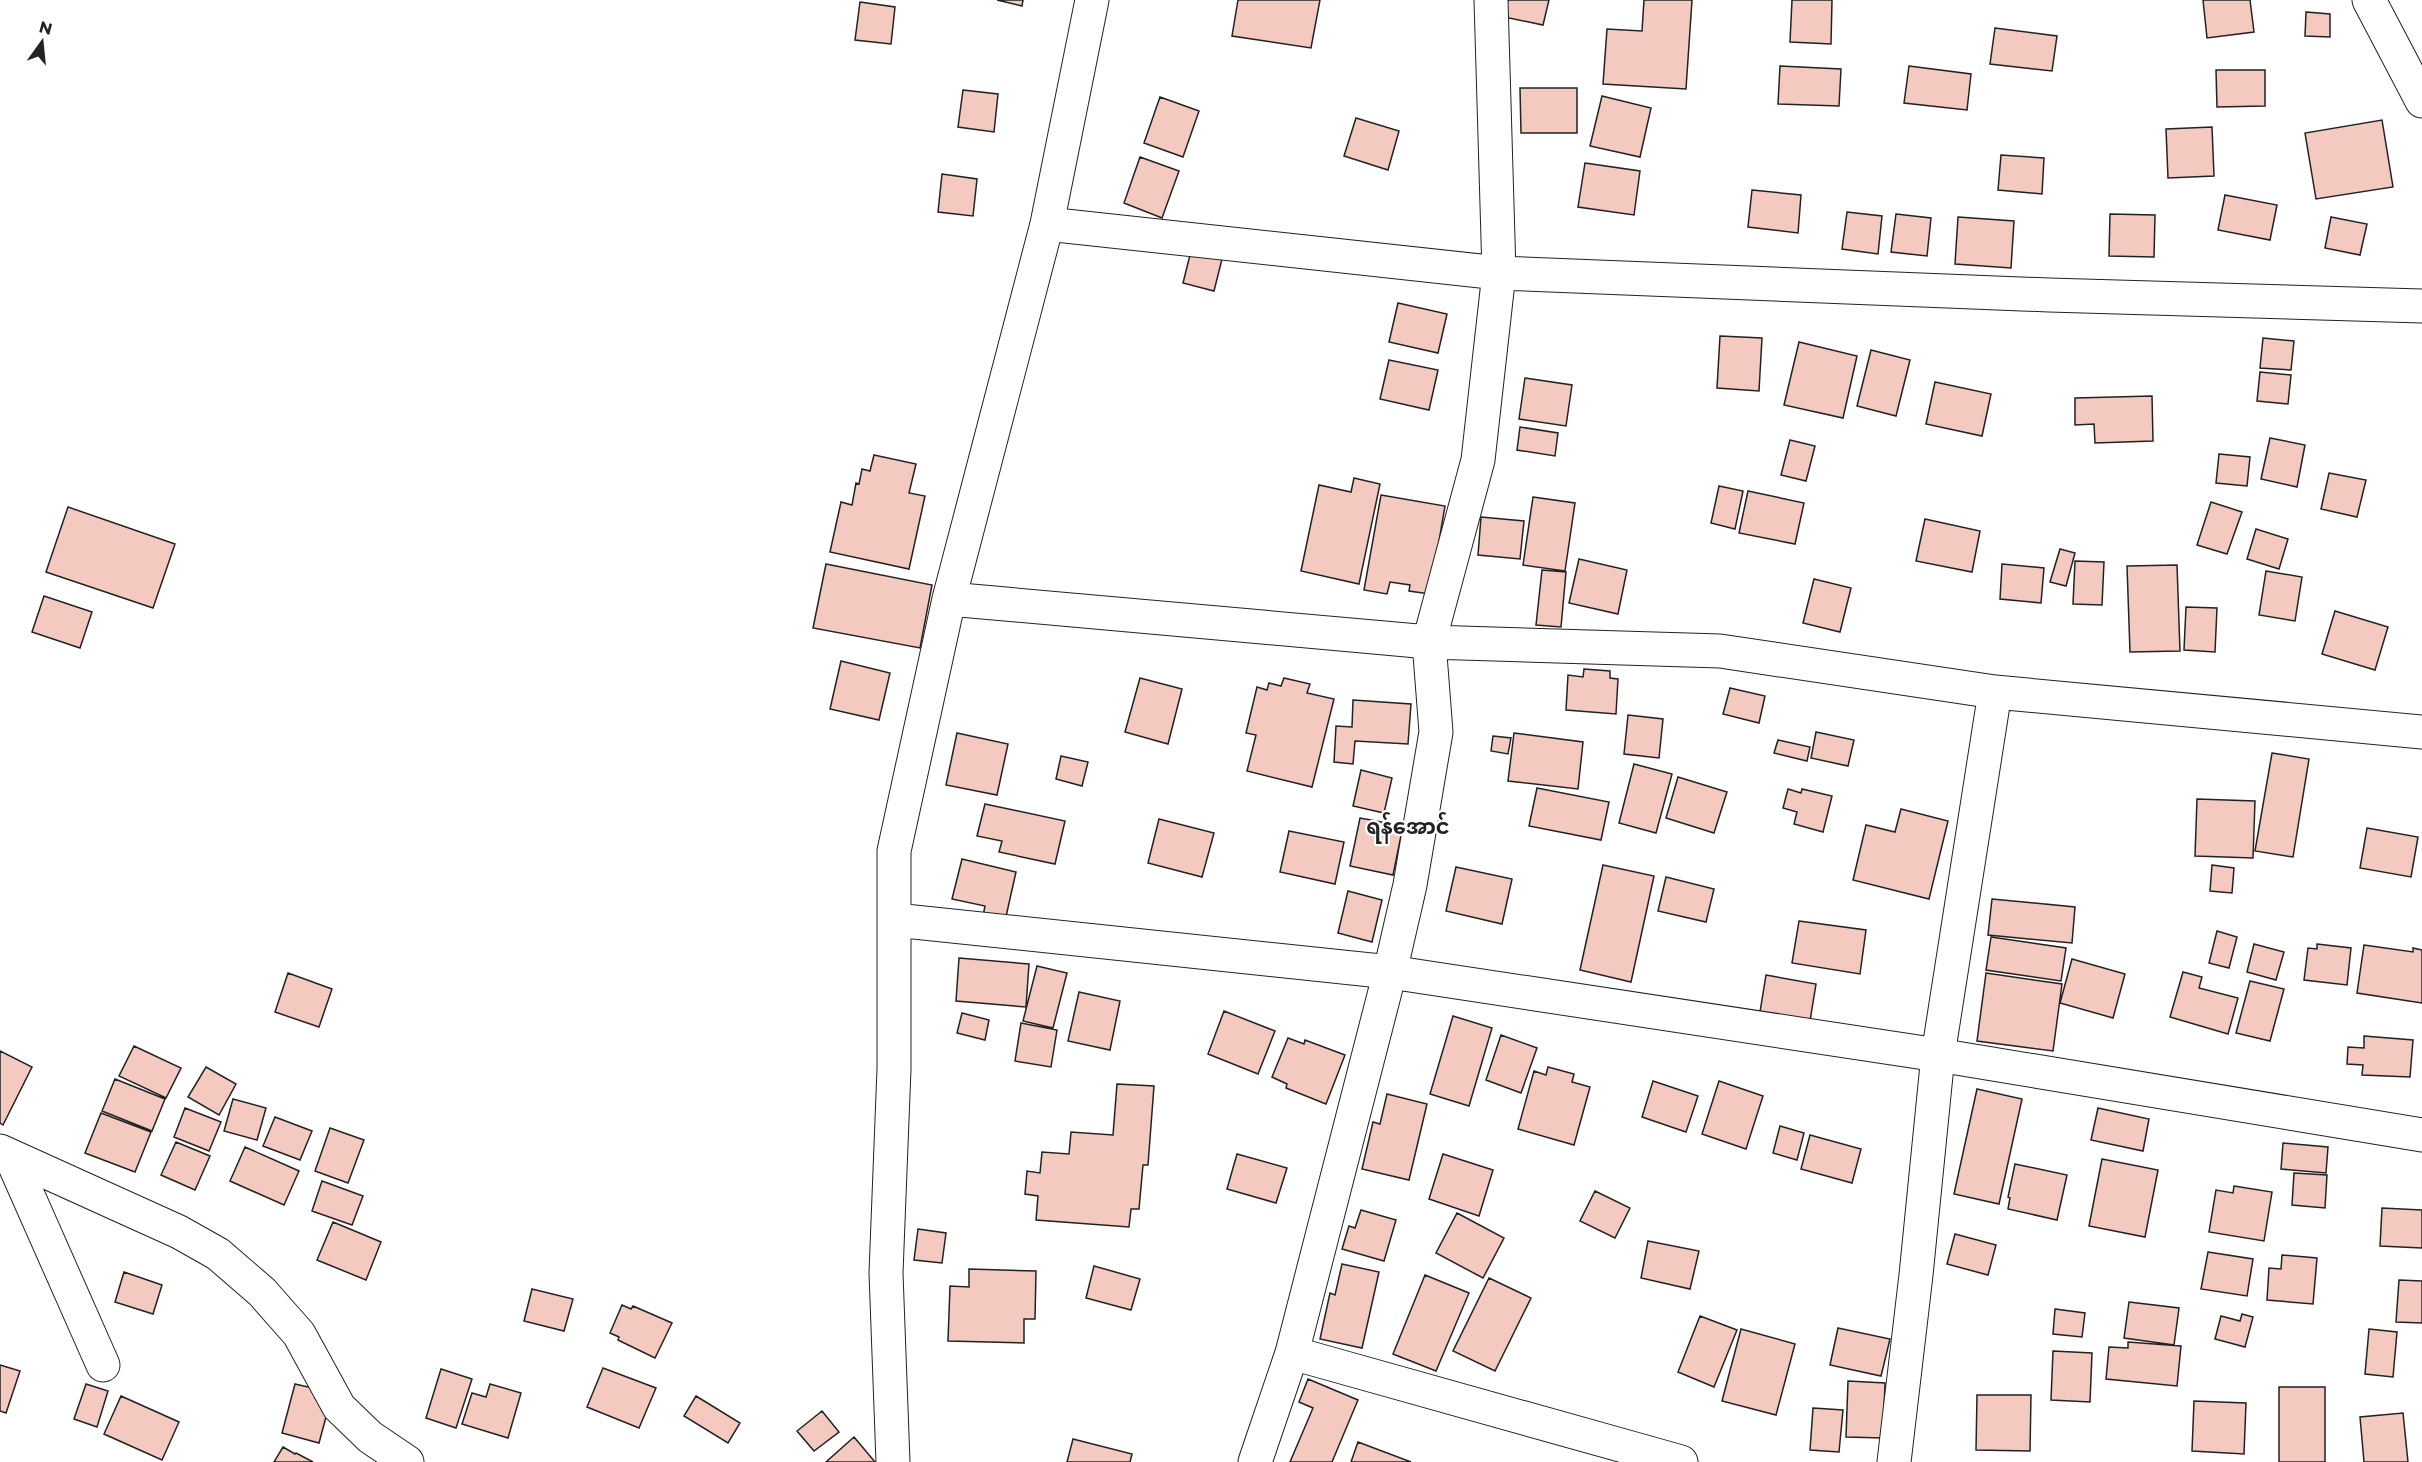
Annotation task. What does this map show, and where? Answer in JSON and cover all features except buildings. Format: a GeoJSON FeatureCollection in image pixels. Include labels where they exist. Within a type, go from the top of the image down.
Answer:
{"type":"FeatureCollection","features":[{"type":"Feature","properties":{"kind":"street"},"geometry":{"type":"LineString","coordinates":[[893,1462],[886,1273],[894,1069],[894,851],[949,599],[1047,224],[1092,0]]}},
{"type":"Feature","properties":{"kind":"street"},"geometry":{"type":"LineString","coordinates":[[1255,1462],[1292,1353],[1390,972],[1410,885],[1436,732],[1429,642],[1478,459],[1499,273],[1491,0]]}},
{"type":"Feature","properties":{"kind":"street"},"geometry":{"type":"LineString","coordinates":[[2368,0],[2422,101]]}},
{"type":"Feature","properties":{"kind":"street"},"geometry":{"type":"LineString","coordinates":[[1047,224],[1499,273],[2049,295],[2422,306]]}},
{"type":"Feature","properties":{"kind":"street"},"geometry":{"type":"LineString","coordinates":[[949,599],[1429,642],[1720,651],[1995,692],[2422,732]]}},
{"type":"Feature","properties":{"kind":"street"},"geometry":{"type":"LineString","coordinates":[[1894,1462],[1938,1055],[1995,692]]}},
{"type":"Feature","properties":{"kind":"street"},"geometry":{"type":"LineString","coordinates":[[895,920],[1390,972],[1938,1055],[2422,1135]]}},
{"type":"Feature","properties":{"kind":"street"},"geometry":{"type":"LineString","coordinates":[[6,1154],[103,1365]]}},
{"type":"Feature","properties":{"kind":"street"},"geometry":{"type":"LineString","coordinates":[[6,1154],[179,1232],[218,1254],[262,1292],[299,1334],[339,1407],[367,1450],[407,1462]]}},
{"type":"Feature","properties":{"kind":"street"},"geometry":{"type":"LineString","coordinates":[[1292,1353],[1681,1462]]}},
{"type":"Feature","properties":{"kind":"district","name":"ရန်အောင်"},"geometry":{"type":"Point","coordinates":[1408,826]}}]}
